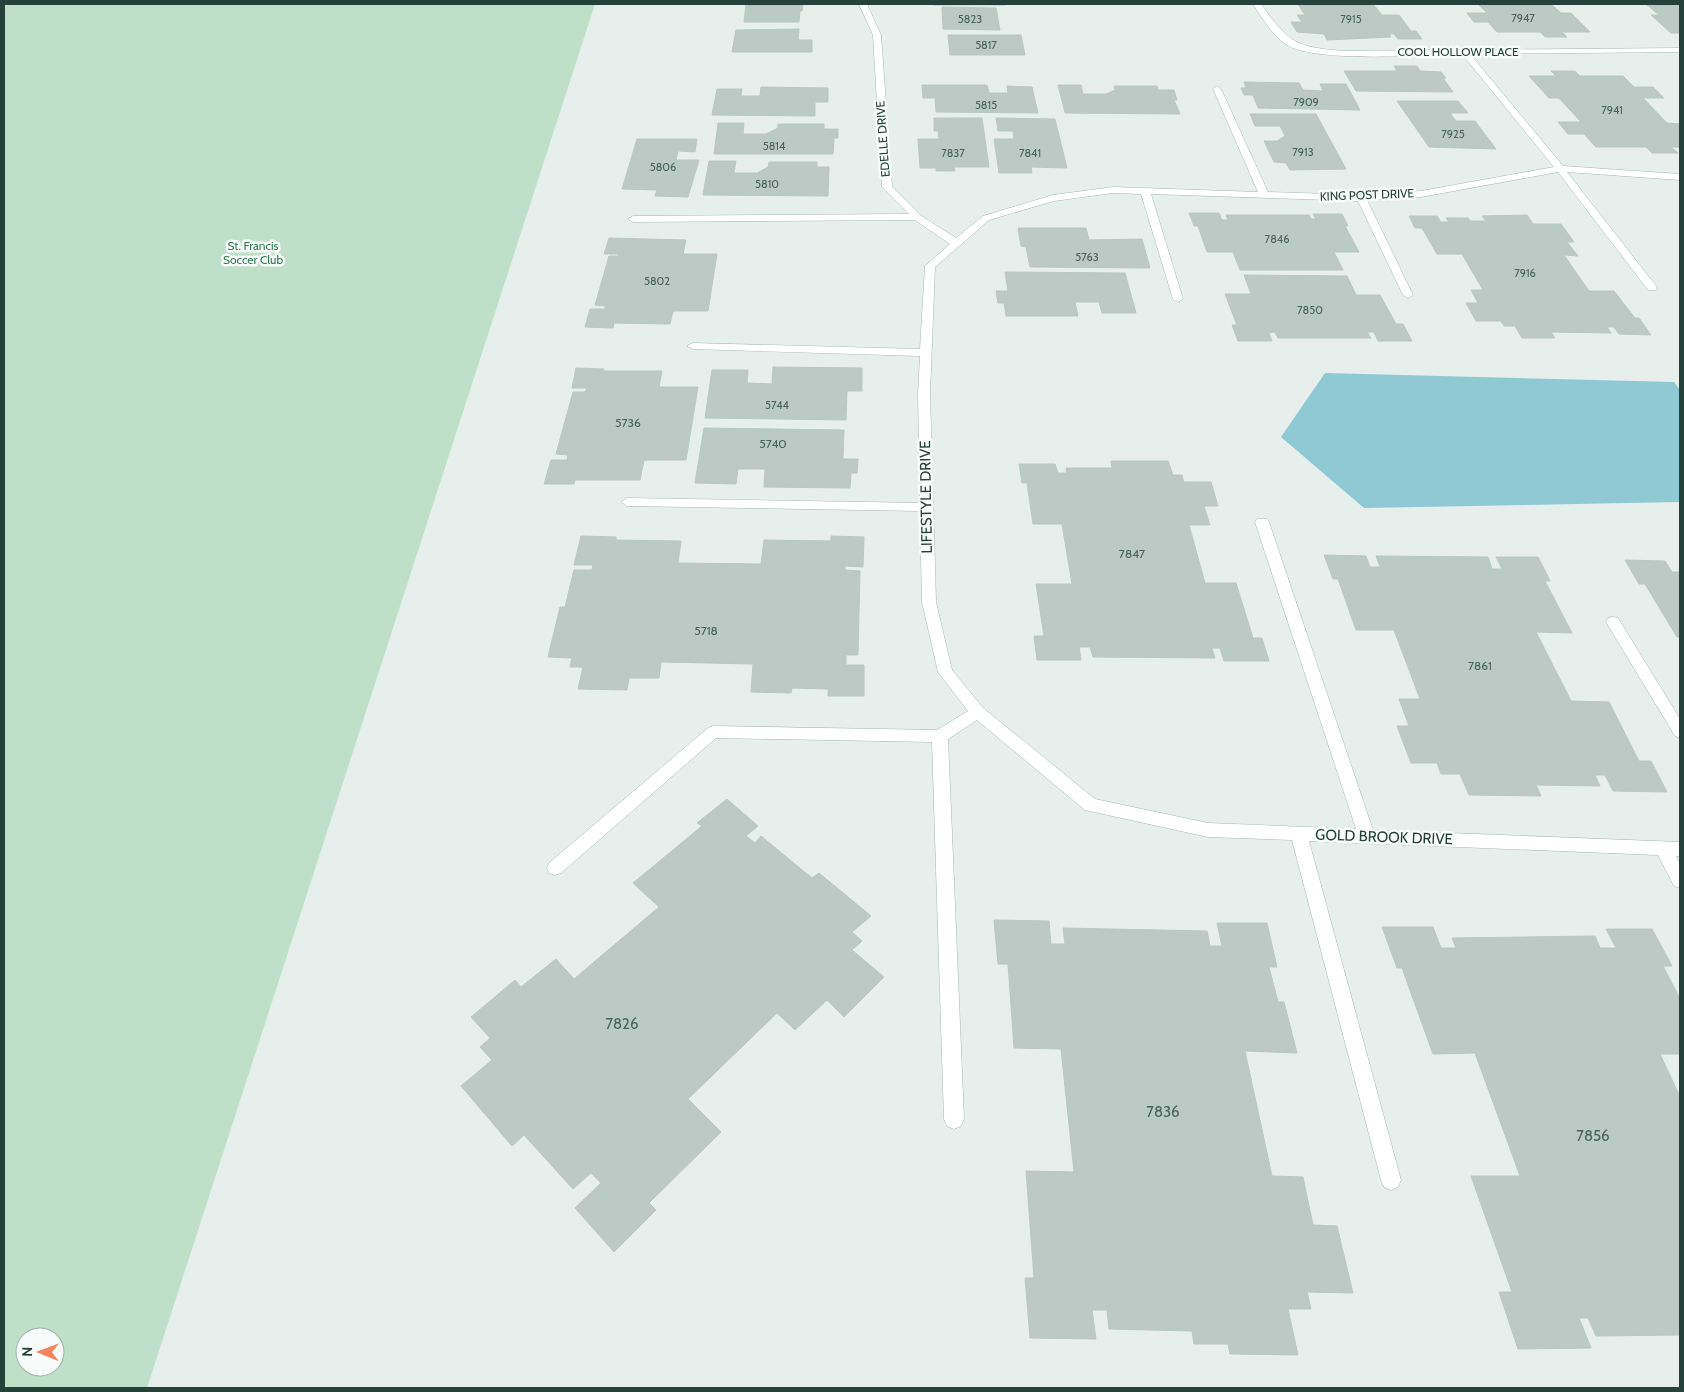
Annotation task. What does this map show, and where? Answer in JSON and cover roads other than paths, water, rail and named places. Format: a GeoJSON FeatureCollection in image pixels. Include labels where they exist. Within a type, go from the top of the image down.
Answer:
{"type":"FeatureCollection","features":[{"type":"Feature","properties":{"kind":"street","name":"EDELLE DRIVE"},"geometry":{"type":"LineString","coordinates":[[863,4],[877,35],[887,187],[917,216],[956,243]]}},
{"type":"Feature","properties":{"kind":"street","name":"COOL HOLLOW PLACE"},"geometry":{"type":"LineString","coordinates":[[1257,4],[1280,37],[1291,45],[1308,50],[1342,53],[1680,50]]}},
{"type":"Feature","properties":{"kind":"street"},"geometry":{"type":"LineString","coordinates":[[1464,52],[1560,169],[1652,288]]}},
{"type":"Feature","properties":{"kind":"street"},"geometry":{"type":"LineString","coordinates":[[1217,89],[1264,195]]}},
{"type":"Feature","properties":{"kind":"street","name":"KING POST DRIVE"},"geometry":{"type":"LineString","coordinates":[[1053,198],[1113,190],[1362,198],[1421,194],[1560,169],[1607,170],[1680,177]]}},
{"type":"Feature","properties":{"kind":"street"},"geometry":{"type":"LineString","coordinates":[[1145,191],[1178,299]]}},
{"type":"Feature","properties":{"kind":"street","name":"LIFESTYLE DRIVE"},"geometry":{"type":"LineString","coordinates":[[1053,198],[986,218],[930,266],[924,394],[929,602],[945,672],[978,712],[1091,805]]}},
{"type":"Feature","properties":{"kind":"street"},"geometry":{"type":"LineString","coordinates":[[1362,198],[1408,295]]}},
{"type":"Feature","properties":{"kind":"street"},"geometry":{"type":"LineString","coordinates":[[632,219],[917,216]]}},
{"type":"Feature","properties":{"kind":"street"},"geometry":{"type":"LineString","coordinates":[[693,346],[926,353]]}},
{"type":"Feature","properties":{"kind":"street"},"geometry":{"type":"LineString","coordinates":[[627,502],[926,507]]}},
{"type":"Feature","properties":{"kind":"street"},"geometry":{"type":"LineString","coordinates":[[1262,522],[1367,837]]}},
{"type":"Feature","properties":{"kind":"street"},"geometry":{"type":"LineString","coordinates":[[1613,622],[1680,732]]}},
{"type":"Feature","properties":{"kind":"street"},"geometry":{"type":"LineString","coordinates":[[554,868],[713,732],[940,736],[978,712]]}},
{"type":"Feature","properties":{"kind":"street"},"geometry":{"type":"LineString","coordinates":[[940,736],[954,1119]]}},
{"type":"Feature","properties":{"kind":"street","name":"GOLD BROOK DRIVE"},"geometry":{"type":"LineString","coordinates":[[1091,805],[1208,830],[1672,849]]}},
{"type":"Feature","properties":{"kind":"street"},"geometry":{"type":"LineString","coordinates":[[1299,834],[1391,1180]]}},
{"type":"Feature","properties":{"kind":"street"},"geometry":{"type":"LineString","coordinates":[[1672,849],[1680,881]]}},
{"type":"Feature","properties":{"kind":"water"},"geometry":{"type":"Polygon","coordinates":[[[1325,373],[1674,382],[1680,390],[1680,502],[1364,508],[1281,437],[1325,373]]]}},
{"type":"Feature","properties":{"kind":"park label","name":"St. Francis Soccer Club"},"geometry":{"type":"Point","coordinates":[253,253]}}]}
